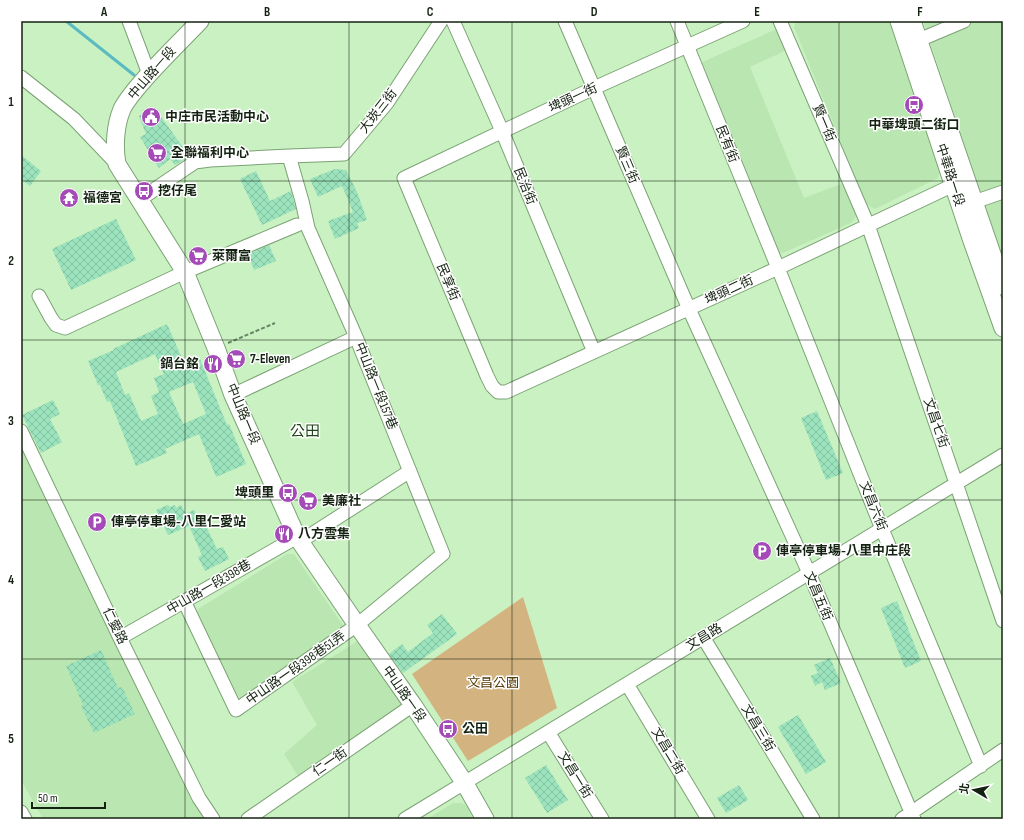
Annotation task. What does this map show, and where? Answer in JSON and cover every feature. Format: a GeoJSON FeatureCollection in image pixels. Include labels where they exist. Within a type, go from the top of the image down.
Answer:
{"type":"FeatureCollection","features":[{"type":"Feature","properties":{"kind":"main road","name":"中山路一段"},"geometry":{"type":"LineString","coordinates":[[200,21],[149,74],[130,97],[123,109],[118,120],[116,140],[117,164],[185,272],[234,395],[299,539],[357,626],[413,705],[464,782],[485,819]]}},
{"type":"Feature","properties":{"kind":"main road","name":"中華路一段"},"geometry":{"type":"LineString","coordinates":[[899,21],[960,182],[974,202],[1003,286]]}},
{"type":"Feature","properties":{"kind":"main road","name":"中華路一段"},"geometry":{"type":"LineString","coordinates":[[912,21],[919,40],[960,182],[971,238],[1003,328]]}},
{"type":"Feature","properties":{"kind":"street"},"geometry":{"type":"LineString","coordinates":[[129,21],[149,74]]}},
{"type":"Feature","properties":{"kind":"street","name":"大崁三街"},"geometry":{"type":"LineString","coordinates":[[139,200],[195,162],[344,154],[387,103],[441,21]]}},
{"type":"Feature","properties":{"kind":"street","name":"民治街"},"geometry":{"type":"LineString","coordinates":[[453,21],[502,131],[594,352]]}},
{"type":"Feature","properties":{"kind":"street","name":"賢三街"},"geometry":{"type":"LineString","coordinates":[[565,21],[689,308]]}},
{"type":"Feature","properties":{"kind":"street","name":"民有街"},"geometry":{"type":"LineString","coordinates":[[677,21],[778,268]]}},
{"type":"Feature","properties":{"kind":"street","name":"埤頭一街"},"geometry":{"type":"LineString","coordinates":[[404,178],[594,88],[743,21]]}},
{"type":"Feature","properties":{"kind":"street","name":"賢一街"},"geometry":{"type":"LineString","coordinates":[[780,21],[868,225]]}},
{"type":"Feature","properties":{"kind":"street"},"geometry":{"type":"LineString","coordinates":[[919,40],[964,21]]}},
{"type":"Feature","properties":{"kind":"street"},"geometry":{"type":"LineString","coordinates":[[21,77],[74,119],[117,164]]}},
{"type":"Feature","properties":{"kind":"street"},"geometry":{"type":"LineString","coordinates":[[289,156],[308,228],[356,337]]}},
{"type":"Feature","properties":{"kind":"street","name":"民享街"},"geometry":{"type":"LineString","coordinates":[[404,178],[492,386]]}},
{"type":"Feature","properties":{"kind":"street","name":"埤頭二街"},"geometry":{"type":"LineString","coordinates":[[492,386],[498,392],[506,392],[778,268],[960,182]]}},
{"type":"Feature","properties":{"kind":"street"},"geometry":{"type":"LineString","coordinates":[[974,202],[1003,192]]}},
{"type":"Feature","properties":{"kind":"street"},"geometry":{"type":"LineString","coordinates":[[39,296],[56,325],[65,328],[185,272],[297,225]]}},
{"type":"Feature","properties":{"kind":"street","name":"文昌七街"},"geometry":{"type":"LineString","coordinates":[[868,225],[1003,621]]}},
{"type":"Feature","properties":{"kind":"street","name":"文昌六街"},"geometry":{"type":"LineString","coordinates":[[778,268],[882,529],[981,766]]}},
{"type":"Feature","properties":{"kind":"street","name":"文昌五街"},"geometry":{"type":"LineString","coordinates":[[689,308],[809,573],[909,817]]}},
{"type":"Feature","properties":{"kind":"street","name":"中山路一段157巷"},"geometry":{"type":"LineString","coordinates":[[234,395],[356,337],[443,554],[357,626]]}},
{"type":"Feature","properties":{"kind":"street","name":"仁愛路"},"geometry":{"type":"LineString","coordinates":[[21,431],[120,638],[199,798],[213,819]]}},
{"type":"Feature","properties":{"kind":"street","name":"文昌路"},"geometry":{"type":"LineString","coordinates":[[405,819],[1003,456]]}},
{"type":"Feature","properties":{"kind":"street","name":"中山路一段398巷"},"geometry":{"type":"LineString","coordinates":[[120,638],[184,601],[299,539],[410,471]]}},
{"type":"Feature","properties":{"kind":"street","name":"中山路一段398巷51弄"},"geometry":{"type":"LineString","coordinates":[[184,601],[236,710],[357,626]]}},
{"type":"Feature","properties":{"kind":"street","name":"文昌三街"},"geometry":{"type":"LineString","coordinates":[[703,637],[813,819]]}},
{"type":"Feature","properties":{"kind":"street","name":"文昌二街"},"geometry":{"type":"LineString","coordinates":[[627,684],[708,819]]}},
{"type":"Feature","properties":{"kind":"street","name":"仁一街"},"geometry":{"type":"LineString","coordinates":[[248,819],[413,705]]}},
{"type":"Feature","properties":{"kind":"street","name":"文昌一街"},"geometry":{"type":"LineString","coordinates":[[548,732],[602,819]]}},
{"type":"Feature","properties":{"kind":"street"},"geometry":{"type":"LineString","coordinates":[[909,817],[1003,750]]}},
{"type":"Feature","properties":{"kind":"street"},"geometry":{"type":"LineString","coordinates":[[21,812],[25,819]]}},
{"type":"Feature","properties":{"kind":"path"},"geometry":{"type":"LineString","coordinates":[[216,348],[275,323]]}},
{"type":"Feature","properties":{"kind":"shaded area"},"geometry":{"type":"Polygon","coordinates":[[[796,21],[890,21],[941,168],[938,178],[875,209],[866,204],[794,27],[796,21]]]}},
{"type":"Feature","properties":{"kind":"shaded area"},"geometry":{"type":"Polygon","coordinates":[[[923,21],[1003,21],[1003,260],[923,21]]]}},
{"type":"Feature","properties":{"kind":"shaded area"},"geometry":{"type":"Polygon","coordinates":[[[779,28],[789,49],[750,67],[804,198],[844,183],[856,211],[855,218],[851,223],[783,253],[776,250],[700,63],[779,28]]]}},
{"type":"Feature","properties":{"kind":"shaded area"},"geometry":{"type":"Polygon","coordinates":[[[21,448],[194,802],[204,819],[43,819],[21,780],[21,448]]]}},
{"type":"Feature","properties":{"kind":"shaded area"},"geometry":{"type":"Polygon","coordinates":[[[287,554],[294,554],[344,627],[241,699],[235,692],[198,614],[198,609],[287,554]]]}},
{"type":"Feature","properties":{"kind":"shaded area"},"geometry":{"type":"Polygon","coordinates":[[[361,639],[401,703],[400,711],[301,781],[284,754],[317,725],[292,682],[361,639]]]}},
{"type":"Feature","properties":{"kind":"shaded area"},"geometry":{"type":"Polygon","coordinates":[[[453,803],[461,803],[466,805],[473,819],[427,819],[453,803]]]}},
{"type":"Feature","properties":{"kind":"green space","name":"文昌公園"},"geometry":{"type":"Polygon","coordinates":[[[523,597],[557,708],[468,761],[412,674],[523,597]]]}},
{"type":"Feature","properties":{"kind":"building"},"geometry":{"type":"Polygon","coordinates":[[[154,107],[185,150],[180,152],[185,159],[175,165],[170,159],[159,168],[140,137],[146,134],[139,116],[154,107]]]}},
{"type":"Feature","properties":{"kind":"building"},"geometry":{"type":"Polygon","coordinates":[[[21,155],[41,171],[30,186],[21,179],[21,155]]]}},
{"type":"Feature","properties":{"kind":"building"},"geometry":{"type":"Polygon","coordinates":[[[335,169],[346,170],[357,192],[367,220],[357,223],[359,228],[335,239],[328,221],[353,212],[346,195],[342,186],[318,197],[310,179],[335,169]]]}},
{"type":"Feature","properties":{"kind":"building"},"geometry":{"type":"Polygon","coordinates":[[[256,171],[270,201],[291,191],[296,209],[262,225],[240,179],[256,171]]]}},
{"type":"Feature","properties":{"kind":"building"},"geometry":{"type":"Polygon","coordinates":[[[116,219],[136,260],[71,290],[52,249],[116,219]]]}},
{"type":"Feature","properties":{"kind":"building"},"geometry":{"type":"Polygon","coordinates":[[[269,245],[276,261],[254,270],[248,254],[269,245]]]}},
{"type":"Feature","properties":{"kind":"building"},"geometry":{"type":"Polygon","coordinates":[[[167,324],[185,365],[200,359],[227,425],[229,424],[246,464],[216,477],[199,434],[165,449],[167,453],[136,466],[110,401],[107,402],[88,361],[114,350],[113,349],[167,324]],[[155,354],[116,372],[125,395],[129,393],[141,421],[158,414],[151,396],[159,392],[154,378],[164,374],[155,354]],[[193,382],[169,392],[183,424],[206,414],[193,382]]]}},
{"type":"Feature","properties":{"kind":"building"},"geometry":{"type":"Polygon","coordinates":[[[53,400],[60,414],[50,419],[62,442],[41,453],[22,415],[53,400]]]}},
{"type":"Feature","properties":{"kind":"building"},"geometry":{"type":"Polygon","coordinates":[[[817,411],[843,473],[826,480],[801,418],[817,411]]]}},
{"type":"Feature","properties":{"kind":"building"},"geometry":{"type":"Polygon","coordinates":[[[168,505],[170,507],[175,505],[176,508],[181,505],[186,514],[194,510],[201,524],[204,522],[217,549],[223,547],[229,559],[205,571],[198,557],[202,555],[189,526],[168,535],[156,510],[168,505]]]}},
{"type":"Feature","properties":{"kind":"building"},"geometry":{"type":"Polygon","coordinates":[[[897,601],[921,661],[905,668],[881,608],[897,601]]]}},
{"type":"Feature","properties":{"kind":"building"},"geometry":{"type":"Polygon","coordinates":[[[442,614],[457,634],[403,673],[389,654],[402,644],[408,652],[433,633],[427,625],[442,614]]]}},
{"type":"Feature","properties":{"kind":"building"},"geometry":{"type":"Polygon","coordinates":[[[101,650],[118,688],[122,687],[135,714],[94,733],[81,706],[83,705],[66,666],[101,650]]]}},
{"type":"Feature","properties":{"kind":"building"},"geometry":{"type":"Polygon","coordinates":[[[830,658],[841,683],[825,690],[822,682],[815,686],[811,676],[818,673],[814,665],[830,658]]]}},
{"type":"Feature","properties":{"kind":"building"},"geometry":{"type":"Polygon","coordinates":[[[798,715],[826,762],[806,774],[778,727],[798,715]]]}},
{"type":"Feature","properties":{"kind":"building"},"geometry":{"type":"Polygon","coordinates":[[[546,765],[568,800],[547,813],[525,778],[546,765]]]}},
{"type":"Feature","properties":{"kind":"building"},"geometry":{"type":"Polygon","coordinates":[[[739,785],[748,800],[726,813],[717,798],[739,785]]]}},
{"type":"Feature","properties":{"kind":"waterway"},"geometry":{"type":"LineString","coordinates":[[66,21],[134,75]]}},
{"type":"Feature","properties":{"kind":"place","name":"中華埤頭二街口"},"geometry":{"type":"Point","coordinates":[914,105]}},
{"type":"Feature","properties":{"kind":"place","name":"中庄市民活動中心"},"geometry":{"type":"Point","coordinates":[151,117]}},
{"type":"Feature","properties":{"kind":"place","name":"全聯福利中心"},"geometry":{"type":"Point","coordinates":[157,153]}},
{"type":"Feature","properties":{"kind":"place","name":"挖仔尾"},"geometry":{"type":"Point","coordinates":[144,191]}},
{"type":"Feature","properties":{"kind":"place","name":"福德宮"},"geometry":{"type":"Point","coordinates":[69,198]}},
{"type":"Feature","properties":{"kind":"place","name":"萊爾富"},"geometry":{"type":"Point","coordinates":[198,256]}},
{"type":"Feature","properties":{"kind":"place","name":"7-Eleven"},"geometry":{"type":"Point","coordinates":[236,359]}},
{"type":"Feature","properties":{"kind":"place","name":"鍋台銘"},"geometry":{"type":"Point","coordinates":[213,364]}},
{"type":"Feature","properties":{"kind":"place","name":"埤頭里"},"geometry":{"type":"Point","coordinates":[288,493]}},
{"type":"Feature","properties":{"kind":"place","name":"美廉社"},"geometry":{"type":"Point","coordinates":[308,501]}},
{"type":"Feature","properties":{"kind":"place","name":"俥亭停車場-八里仁愛站"},"geometry":{"type":"Point","coordinates":[97,522]}},
{"type":"Feature","properties":{"kind":"place","name":"八方雲集"},"geometry":{"type":"Point","coordinates":[284,534]}},
{"type":"Feature","properties":{"kind":"place","name":"俥亭停車場-八里中庄段"},"geometry":{"type":"Point","coordinates":[762,551]}},
{"type":"Feature","properties":{"kind":"place","name":"公田"},"geometry":{"type":"Point","coordinates":[448,729]}},
{"type":"Feature","properties":{"kind":"district","name":"公田"},"geometry":{"type":"Point","coordinates":[305,431]}}]}
